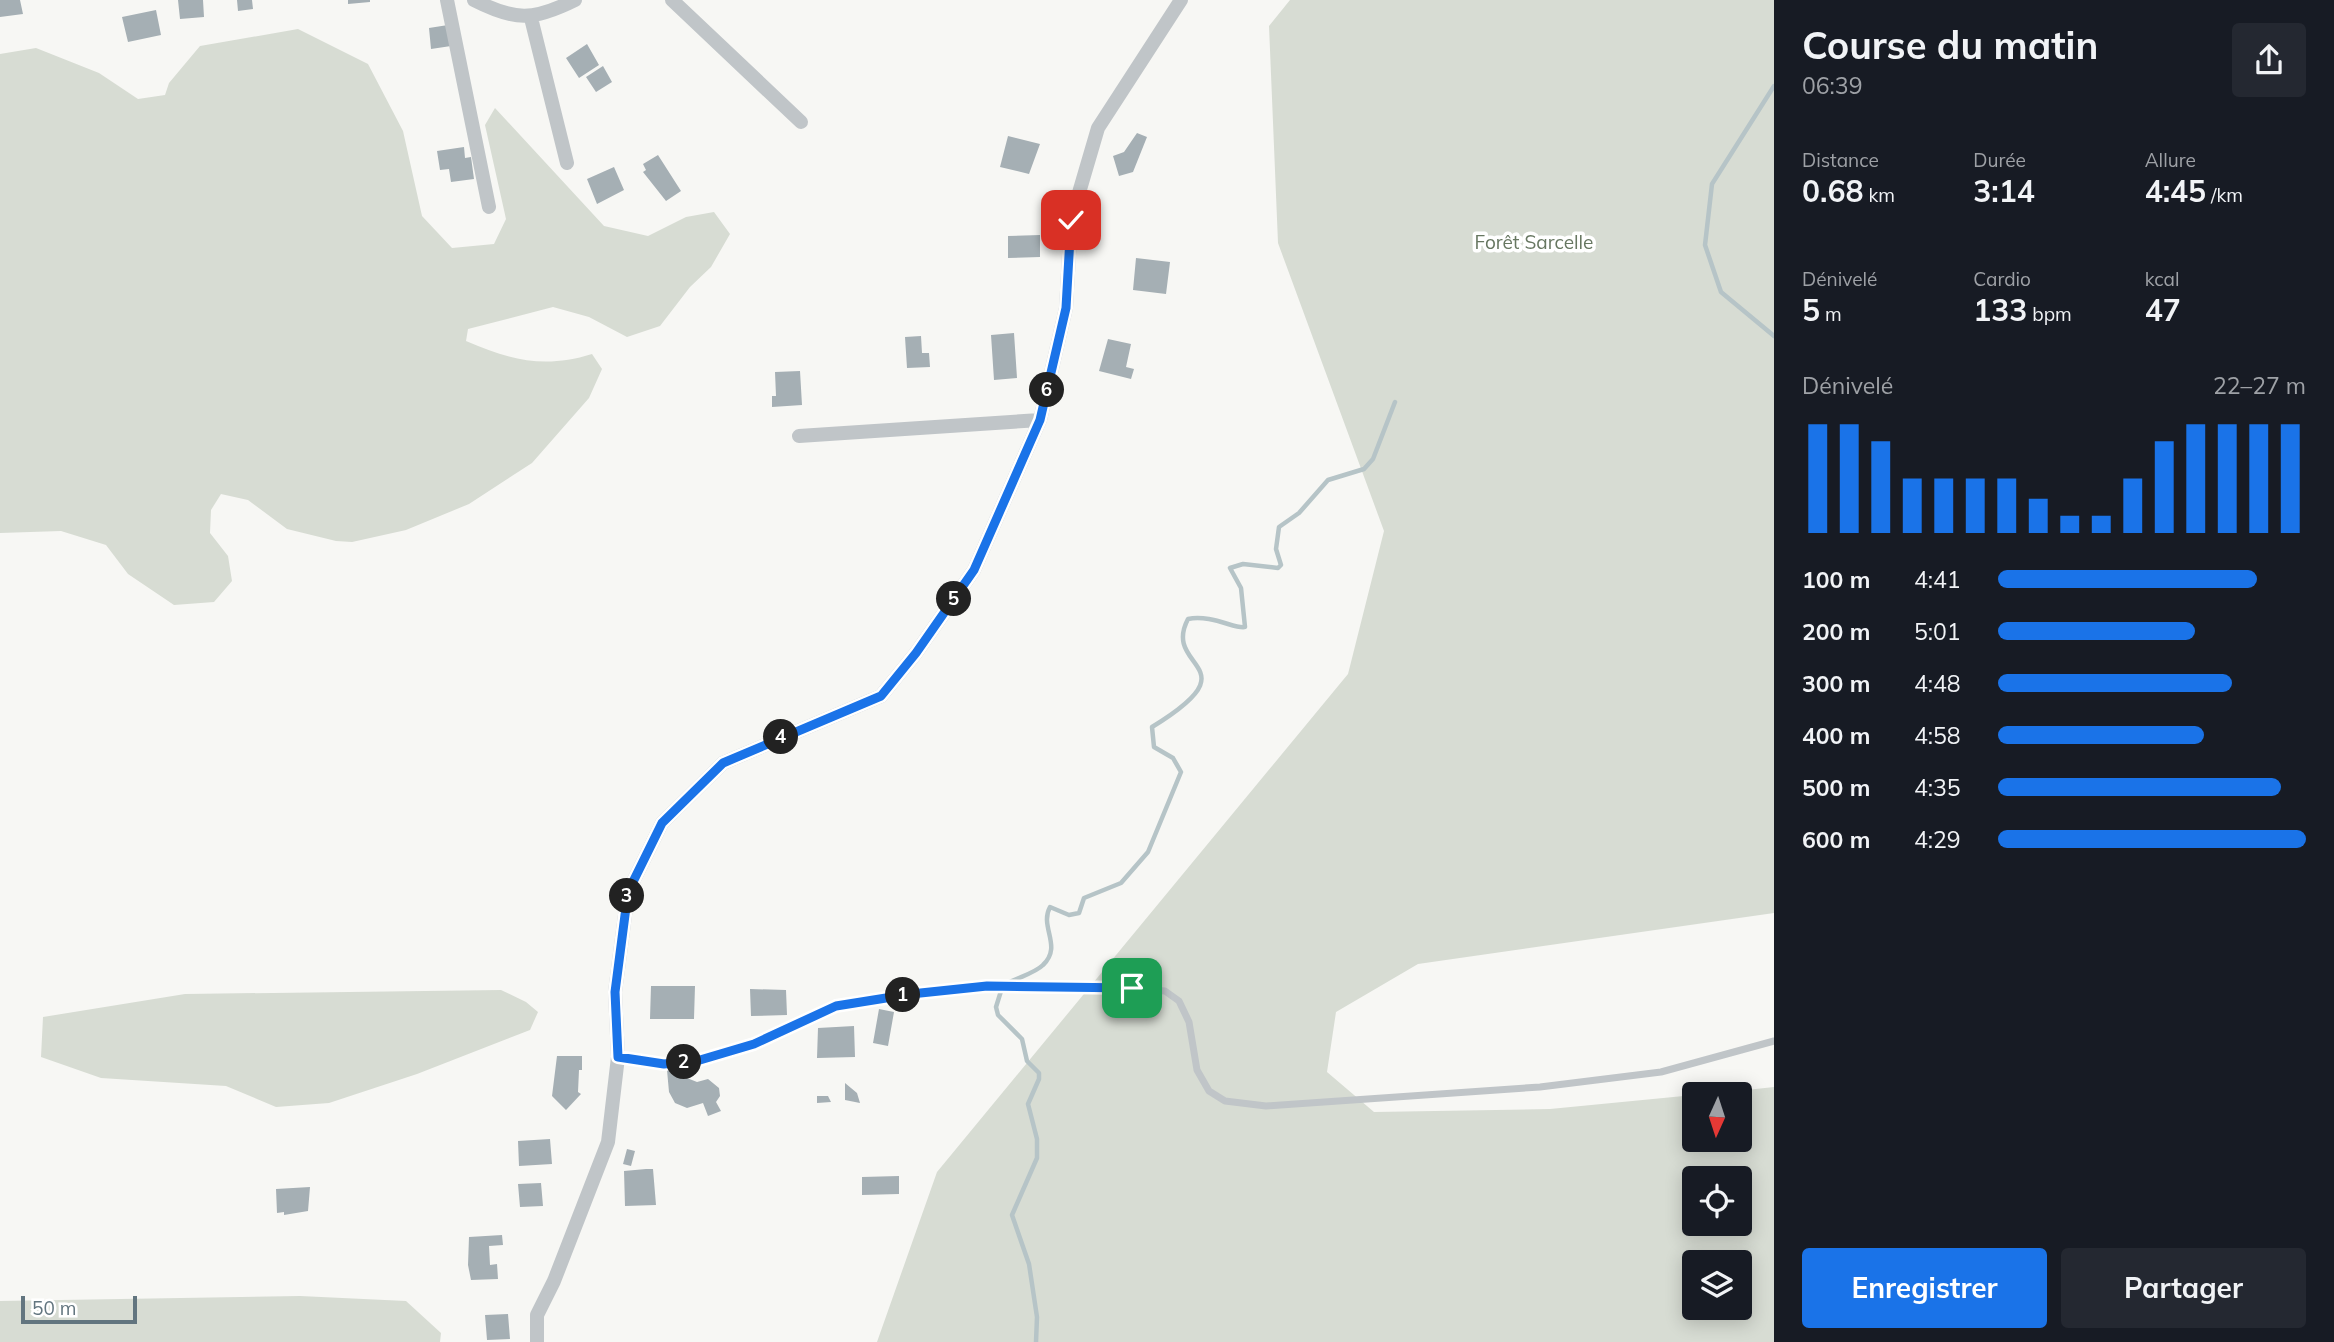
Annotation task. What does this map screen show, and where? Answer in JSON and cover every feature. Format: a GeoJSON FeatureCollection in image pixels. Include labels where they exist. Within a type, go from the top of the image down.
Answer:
{"type":"FeatureCollection","features":[{"type":"Feature","properties":{"kind":"street"},"geometry":{"type":"LineString","coordinates":[[447,0],[489,207]]}},
{"type":"Feature","properties":{"kind":"street"},"geometry":{"type":"LineString","coordinates":[[474,0],[505,15],[531,18],[575,0]]}},
{"type":"Feature","properties":{"kind":"street"},"geometry":{"type":"LineString","coordinates":[[672,0],[800,122]]}},
{"type":"Feature","properties":{"kind":"street"},"geometry":{"type":"LineString","coordinates":[[537,1342],[537,1315],[554,1281],[608,1142],[618,1057],[615,992],[628,892],[662,823],[723,763],[881,696],[916,653],[974,570],[1040,420],[1066,308],[1071,220],[1098,128],[1181,0]]}},
{"type":"Feature","properties":{"kind":"street"},"geometry":{"type":"LineString","coordinates":[[531,18],[568,163]]}},
{"type":"Feature","properties":{"kind":"street"},"geometry":{"type":"LineString","coordinates":[[799,436],[1040,420]]}},
{"type":"Feature","properties":{"kind":"lane"},"geometry":{"type":"LineString","coordinates":[[618,1057],[664,1064],[700,1060],[763,1041],[836,1006],[987,986],[1068,986],[1165,991],[1179,1001],[1189,1022],[1196,1070],[1209,1091],[1225,1101],[1266,1106],[1540,1087],[1661,1072],[1774,1041]]}},
{"type":"Feature","properties":{"kind":"green space","name":"Forêt Sarcelle"},"geometry":{"type":"Polygon","coordinates":[[[1290,0],[1774,0],[1774,913],[1418,964],[1336,1012],[1327,1072],[1374,1112],[1550,1109],[1682,1096],[1682,1152],[1752,1152],[1752,1089],[1774,1087],[1774,1342],[877,1342],[937,1172],[1348,674],[1384,531],[1278,243],[1269,26],[1290,0]]]}},
{"type":"Feature","properties":{"kind":"green space"},"geometry":{"type":"Polygon","coordinates":[[[298,29],[368,64],[403,131],[422,216],[452,248],[494,244],[506,219],[485,125],[495,108],[604,226],[648,236],[686,217],[714,212],[730,234],[711,267],[690,287],[660,326],[627,337],[589,317],[553,307],[468,329],[466,341],[498,353],[543,361],[575,359],[592,354],[602,369],[589,398],[532,463],[469,504],[406,530],[352,542],[336,541],[287,529],[248,500],[221,494],[211,510],[210,533],[228,556],[232,581],[214,602],[174,605],[128,574],[106,545],[61,531],[0,533],[0,54],[36,48],[99,73],[138,99],[165,95],[169,83],[200,46],[298,29]]]}},
{"type":"Feature","properties":{"kind":"green space"},"geometry":{"type":"Polygon","coordinates":[[[501,990],[526,1002],[538,1012],[530,1030],[417,1074],[329,1103],[276,1107],[226,1086],[101,1078],[41,1057],[43,1017],[185,994],[501,990]]]}},
{"type":"Feature","properties":{"kind":"green space"},"geometry":{"type":"Polygon","coordinates":[[[300,1296],[406,1301],[441,1333],[440,1342],[0,1342],[0,1301],[300,1296]]]}},
{"type":"Feature","properties":{"kind":"building"},"geometry":{"type":"Polygon","coordinates":[[[0,0],[20,0],[23,14],[0,17],[0,0]]]}},
{"type":"Feature","properties":{"kind":"building"},"geometry":{"type":"Polygon","coordinates":[[[178,0],[203,0],[204,17],[180,19],[178,0]]]}},
{"type":"Feature","properties":{"kind":"building"},"geometry":{"type":"Polygon","coordinates":[[[237,0],[252,0],[253,9],[238,11],[237,0]]]}},
{"type":"Feature","properties":{"kind":"building"},"geometry":{"type":"Polygon","coordinates":[[[348,0],[370,0],[370,2],[348,4],[348,0]]]}},
{"type":"Feature","properties":{"kind":"building"},"geometry":{"type":"Polygon","coordinates":[[[156,10],[161,35],[128,42],[122,17],[156,10]]]}},
{"type":"Feature","properties":{"kind":"building"},"geometry":{"type":"Polygon","coordinates":[[[448,25],[451,46],[431,49],[429,28],[448,25]]]}},
{"type":"Feature","properties":{"kind":"building"},"geometry":{"type":"Polygon","coordinates":[[[587,44],[599,65],[579,78],[566,58],[587,44]]]}},
{"type":"Feature","properties":{"kind":"building"},"geometry":{"type":"Polygon","coordinates":[[[603,66],[612,82],[596,92],[586,77],[603,66]]]}},
{"type":"Feature","properties":{"kind":"building"},"geometry":{"type":"Polygon","coordinates":[[[1137,133],[1147,137],[1133,172],[1119,176],[1113,156],[1124,152],[1137,133]]]}},
{"type":"Feature","properties":{"kind":"building"},"geometry":{"type":"Polygon","coordinates":[[[1008,136],[1040,144],[1029,174],[1000,167],[1008,136]]]}},
{"type":"Feature","properties":{"kind":"building"},"geometry":{"type":"Polygon","coordinates":[[[464,147],[465,158],[471,157],[474,179],[451,182],[449,169],[440,170],[437,151],[464,147]]]}},
{"type":"Feature","properties":{"kind":"building"},"geometry":{"type":"Polygon","coordinates":[[[658,155],[681,191],[666,201],[643,172],[646,170],[643,164],[658,155]]]}},
{"type":"Feature","properties":{"kind":"building"},"geometry":{"type":"Polygon","coordinates":[[[614,167],[624,190],[597,204],[587,179],[614,167]]]}},
{"type":"Feature","properties":{"kind":"building"},"geometry":{"type":"Polygon","coordinates":[[[1040,235],[1040,257],[1008,258],[1008,236],[1040,235]]]}},
{"type":"Feature","properties":{"kind":"building"},"geometry":{"type":"Polygon","coordinates":[[[1136,258],[1170,262],[1166,294],[1133,290],[1136,258]]]}},
{"type":"Feature","properties":{"kind":"building"},"geometry":{"type":"Polygon","coordinates":[[[1014,333],[1017,378],[994,380],[991,335],[1014,333]]]}},
{"type":"Feature","properties":{"kind":"building"},"geometry":{"type":"Polygon","coordinates":[[[921,336],[922,353],[929,353],[930,367],[907,368],[905,337],[921,336]]]}},
{"type":"Feature","properties":{"kind":"building"},"geometry":{"type":"Polygon","coordinates":[[[1108,339],[1131,344],[1126,367],[1134,369],[1131,379],[1099,371],[1108,339]]]}},
{"type":"Feature","properties":{"kind":"building"},"geometry":{"type":"Polygon","coordinates":[[[800,371],[802,405],[772,407],[772,396],[776,396],[775,372],[800,371]]]}},
{"type":"Feature","properties":{"kind":"building"},"geometry":{"type":"Polygon","coordinates":[[[651,986],[695,986],[694,1019],[650,1019],[651,986]]]}},
{"type":"Feature","properties":{"kind":"building"},"geometry":{"type":"Polygon","coordinates":[[[750,989],[786,990],[787,1015],[751,1016],[750,989]]]}},
{"type":"Feature","properties":{"kind":"building"},"geometry":{"type":"Polygon","coordinates":[[[879,1009],[894,1012],[888,1046],[873,1043],[879,1009]]]}},
{"type":"Feature","properties":{"kind":"building"},"geometry":{"type":"Polygon","coordinates":[[[854,1026],[855,1057],[817,1058],[818,1028],[854,1026]]]}},
{"type":"Feature","properties":{"kind":"building"},"geometry":{"type":"Polygon","coordinates":[[[557,1056],[582,1056],[578,1092],[581,1094],[566,1110],[552,1096],[557,1056]]]}},
{"type":"Feature","properties":{"kind":"building"},"geometry":{"type":"Polygon","coordinates":[[[680,1069],[686,1073],[687,1078],[697,1082],[708,1079],[719,1088],[720,1096],[716,1102],[721,1111],[708,1116],[703,1103],[687,1108],[675,1103],[669,1092],[667,1070],[680,1069]]]}},
{"type":"Feature","properties":{"kind":"building"},"geometry":{"type":"Polygon","coordinates":[[[845,1083],[857,1093],[860,1103],[845,1100],[845,1083]]]}},
{"type":"Feature","properties":{"kind":"building"},"geometry":{"type":"Polygon","coordinates":[[[817,1096],[828,1096],[831,1102],[817,1103],[817,1096]]]}},
{"type":"Feature","properties":{"kind":"building"},"geometry":{"type":"Polygon","coordinates":[[[550,1139],[552,1164],[519,1166],[518,1141],[550,1139]]]}},
{"type":"Feature","properties":{"kind":"building"},"geometry":{"type":"Polygon","coordinates":[[[627,1149],[635,1151],[631,1166],[623,1164],[627,1149]]]}},
{"type":"Feature","properties":{"kind":"building"},"geometry":{"type":"Polygon","coordinates":[[[653,1169],[656,1205],[625,1206],[624,1171],[653,1169]]]}},
{"type":"Feature","properties":{"kind":"building"},"geometry":{"type":"Polygon","coordinates":[[[899,1176],[899,1194],[862,1195],[862,1177],[899,1176]]]}},
{"type":"Feature","properties":{"kind":"building"},"geometry":{"type":"Polygon","coordinates":[[[541,1183],[543,1206],[520,1207],[518,1184],[541,1183]]]}},
{"type":"Feature","properties":{"kind":"building"},"geometry":{"type":"Polygon","coordinates":[[[310,1187],[308,1211],[284,1215],[284,1212],[277,1213],[276,1189],[310,1187]]]}},
{"type":"Feature","properties":{"kind":"building"},"geometry":{"type":"Polygon","coordinates":[[[502,1235],[503,1245],[489,1246],[490,1265],[497,1264],[498,1279],[471,1280],[468,1265],[469,1237],[502,1235]]]}},
{"type":"Feature","properties":{"kind":"building"},"geometry":{"type":"Polygon","coordinates":[[[508,1314],[510,1339],[487,1340],[485,1315],[508,1314]]]}},
{"type":"Feature","properties":{"kind":"waterway"},"geometry":{"type":"LineString","coordinates":[[1774,86],[1712,184],[1705,245],[1721,292],[1774,336]]}},
{"type":"Feature","properties":{"kind":"waterway"},"geometry":{"type":"LineString","coordinates":[[1008,983],[1036,970],[1049,958],[1051,944],[1047,914],[1050,907],[1069,915],[1079,913],[1084,898],[1121,883],[1148,852],[1181,772],[1173,758],[1154,747],[1152,727],[1182,706],[1197,691],[1202,679],[1185,649],[1183,636],[1188,619],[1214,620],[1245,627],[1241,588],[1230,568],[1243,564],[1278,568],[1281,565],[1276,549],[1279,527],[1299,513],[1328,480],[1364,469],[1373,459],[1395,402]]}},
{"type":"Feature","properties":{"kind":"waterway"},"geometry":{"type":"LineString","coordinates":[[1001,991],[996,1007],[998,1015],[1022,1039],[1027,1061],[1039,1073],[1028,1104],[1037,1139],[1037,1158],[1012,1215],[1029,1264],[1037,1317],[1036,1342]]}},
{"type":"Feature","properties":{"kind":"route"},"geometry":{"type":"LineString","coordinates":[[1071,220],[1066,308],[1040,420],[974,570],[916,653],[881,696],[723,763],[662,823],[628,892],[615,992],[618,1057],[664,1064],[700,1060],[754,1044],[836,1006],[911,994],[987,986],[1132,988]]}}]}
